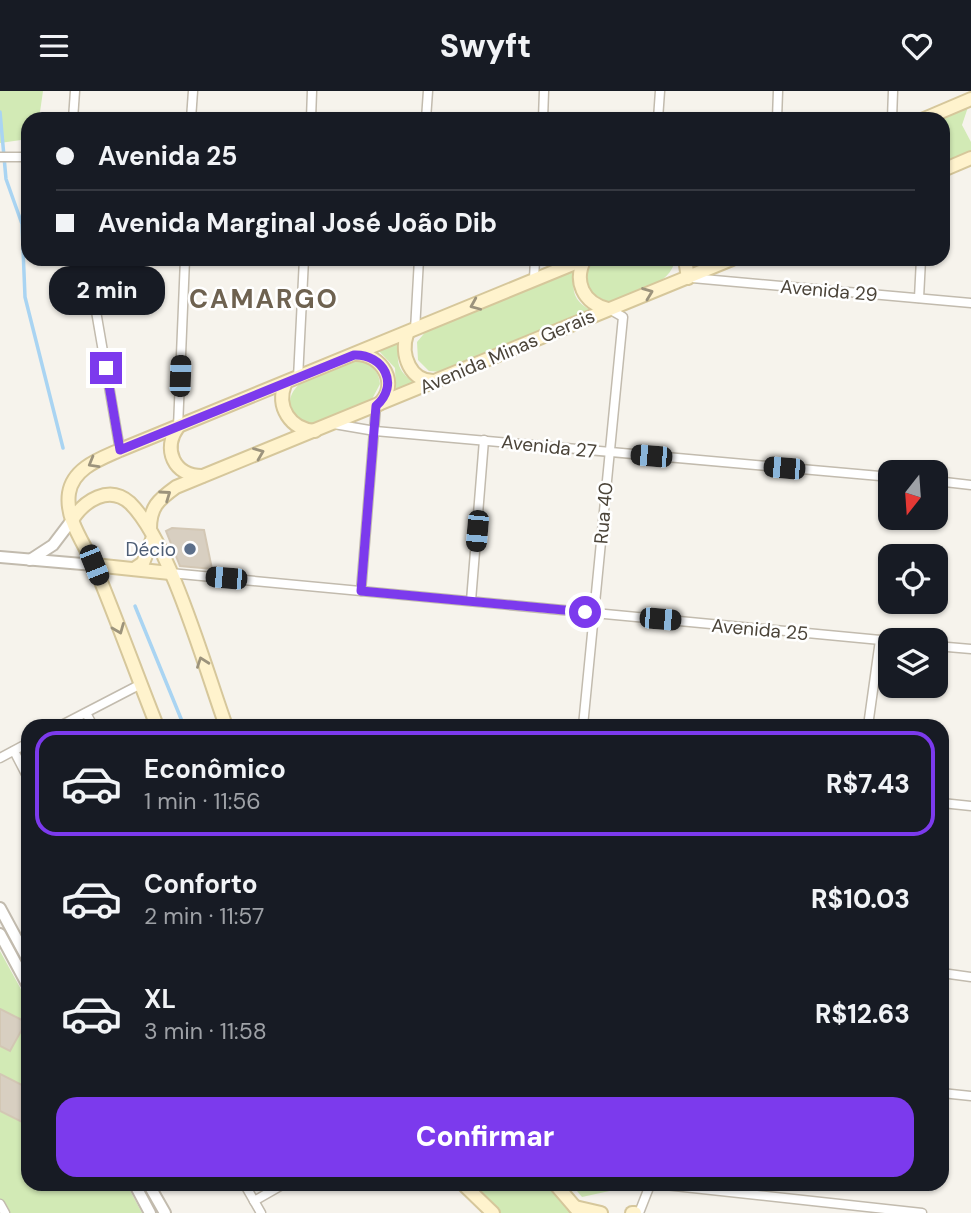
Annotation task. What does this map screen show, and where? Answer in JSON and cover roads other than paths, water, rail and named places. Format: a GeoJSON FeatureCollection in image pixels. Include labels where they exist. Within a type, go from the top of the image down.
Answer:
{"type":"FeatureCollection","features":[{"type":"Feature","properties":{"kind":"main road"},"geometry":{"type":"LineString","coordinates":[[940,112],[971,99]]}},
{"type":"Feature","properties":{"kind":"main road"},"geometry":{"type":"LineString","coordinates":[[950,167],[971,158]]}},
{"type":"Feature","properties":{"kind":"main road"},"geometry":{"type":"LineString","coordinates":[[154,719],[94,565],[72,520],[69,491],[76,476],[87,465],[120,450],[567,266]]}},
{"type":"Feature","properties":{"kind":"main road"},"geometry":{"type":"LineString","coordinates":[[582,266],[579,274],[582,291],[592,303],[608,309]]}},
{"type":"Feature","properties":{"kind":"main road"},"geometry":{"type":"LineString","coordinates":[[686,266],[688,278]]}},
{"type":"Feature","properties":{"kind":"main road","name":"Avenida Minas Gerais"},"geometry":{"type":"LineString","coordinates":[[152,533],[150,515],[156,501],[176,487],[716,266]]}},
{"type":"Feature","properties":{"kind":"main road"},"geometry":{"type":"LineString","coordinates":[[411,332],[404,350],[409,367],[422,378],[438,381]]}},
{"type":"Feature","properties":{"kind":"main road"},"geometry":{"type":"LineString","coordinates":[[354,355],[370,356],[387,372],[387,396],[376,406]]}},
{"type":"Feature","properties":{"kind":"main road"},"geometry":{"type":"LineString","coordinates":[[285,384],[282,400],[287,416],[300,427],[316,431]]}},
{"type":"Feature","properties":{"kind":"main road"},"geometry":{"type":"LineString","coordinates":[[178,427],[170,443],[173,460],[185,473],[203,476]]}},
{"type":"Feature","properties":{"kind":"main road"},"geometry":{"type":"LineString","coordinates":[[72,520],[83,505],[95,497],[114,496],[130,503],[152,533],[170,573],[223,719]]}},
{"type":"Feature","properties":{"kind":"main road"},"geometry":{"type":"LineString","coordinates":[[134,569],[143,562],[152,533]]}},
{"type":"Feature","properties":{"kind":"main road"},"geometry":{"type":"LineString","coordinates":[[94,565],[170,573]]}},
{"type":"Feature","properties":{"kind":"main road"},"geometry":{"type":"LineString","coordinates":[[469,1191],[488,1212]]}},
{"type":"Feature","properties":{"kind":"main road"},"geometry":{"type":"LineString","coordinates":[[561,1191],[578,1210],[601,1213]]}},
{"type":"Feature","properties":{"kind":"street"},"geometry":{"type":"LineString","coordinates":[[74,112],[75,91]]}},
{"type":"Feature","properties":{"kind":"street"},"geometry":{"type":"LineString","coordinates":[[192,112],[193,91]]}},
{"type":"Feature","properties":{"kind":"street"},"geometry":{"type":"LineString","coordinates":[[311,112],[312,91]]}},
{"type":"Feature","properties":{"kind":"street"},"geometry":{"type":"LineString","coordinates":[[426,112],[428,91]]}},
{"type":"Feature","properties":{"kind":"street"},"geometry":{"type":"LineString","coordinates":[[543,112],[544,91]]}},
{"type":"Feature","properties":{"kind":"street"},"geometry":{"type":"LineString","coordinates":[[659,112],[660,91]]}},
{"type":"Feature","properties":{"kind":"street"},"geometry":{"type":"LineString","coordinates":[[777,112],[778,91]]}},
{"type":"Feature","properties":{"kind":"street"},"geometry":{"type":"LineString","coordinates":[[892,112],[893,91]]}},
{"type":"Feature","properties":{"kind":"street"},"geometry":{"type":"LineString","coordinates":[[0,157],[21,156]]}},
{"type":"Feature","properties":{"kind":"street"},"geometry":{"type":"LineString","coordinates":[[88,266],[120,450]]}},
{"type":"Feature","properties":{"kind":"street"},"geometry":{"type":"LineString","coordinates":[[178,427],[185,266]]}},
{"type":"Feature","properties":{"kind":"street"},"geometry":{"type":"LineString","coordinates":[[298,378],[304,266]]}},
{"type":"Feature","properties":{"kind":"street"},"geometry":{"type":"LineString","coordinates":[[411,332],[418,266]]}},
{"type":"Feature","properties":{"kind":"street"},"geometry":{"type":"LineString","coordinates":[[534,279],[535,266]]}},
{"type":"Feature","properties":{"kind":"street"},"geometry":{"type":"LineString","coordinates":[[919,298],[920,266]]}},
{"type":"Feature","properties":{"kind":"street","name":"Avenida 29"},"geometry":{"type":"LineString","coordinates":[[688,278],[971,303]]}},
{"type":"Feature","properties":{"kind":"street","name":"Rua 40"},"geometry":{"type":"LineString","coordinates":[[584,719],[623,317],[608,309]]}},
{"type":"Feature","properties":{"kind":"street"},"geometry":{"type":"LineString","coordinates":[[361,591],[376,406]]}},
{"type":"Feature","properties":{"kind":"street","name":"Avenida 27"},"geometry":{"type":"LineString","coordinates":[[334,424],[375,431],[878,476]]}},
{"type":"Feature","properties":{"kind":"street"},"geometry":{"type":"LineString","coordinates":[[471,601],[484,440]]}},
{"type":"Feature","properties":{"kind":"street"},"geometry":{"type":"LineString","coordinates":[[948,482],[971,485]]}},
{"type":"Feature","properties":{"kind":"street"},"geometry":{"type":"LineString","coordinates":[[30,560],[52,545],[72,520]]}},
{"type":"Feature","properties":{"kind":"street"},"geometry":{"type":"LineString","coordinates":[[0,557],[94,565]]}},
{"type":"Feature","properties":{"kind":"street","name":"Avenida 25"},"geometry":{"type":"LineString","coordinates":[[170,573],[878,640]]}},
{"type":"Feature","properties":{"kind":"street"},"geometry":{"type":"LineString","coordinates":[[948,647],[971,649]]}},
{"type":"Feature","properties":{"kind":"street"},"geometry":{"type":"LineString","coordinates":[[870,719],[878,656]]}},
{"type":"Feature","properties":{"kind":"street"},"geometry":{"type":"LineString","coordinates":[[74,719],[141,684]]}},
{"type":"Feature","properties":{"kind":"street"},"geometry":{"type":"LineString","coordinates":[[86,713],[89,719]]}},
{"type":"Feature","properties":{"kind":"street"},"geometry":{"type":"LineString","coordinates":[[0,758],[21,747]]}},
{"type":"Feature","properties":{"kind":"street"},"geometry":{"type":"LineString","coordinates":[[14,751],[21,764]]}},
{"type":"Feature","properties":{"kind":"street"},"geometry":{"type":"LineString","coordinates":[[949,804],[971,806]]}},
{"type":"Feature","properties":{"kind":"street"},"geometry":{"type":"LineString","coordinates":[[0,908],[21,947]]}},
{"type":"Feature","properties":{"kind":"street"},"geometry":{"type":"LineString","coordinates":[[0,934],[21,973]]}},
{"type":"Feature","properties":{"kind":"street"},"geometry":{"type":"LineString","coordinates":[[949,975],[971,977]]}},
{"type":"Feature","properties":{"kind":"street"},"geometry":{"type":"LineString","coordinates":[[949,1094],[971,1096]]}},
{"type":"Feature","properties":{"kind":"street"},"geometry":{"type":"LineString","coordinates":[[138,1191],[150,1213]]}},
{"type":"Feature","properties":{"kind":"street"},"geometry":{"type":"LineString","coordinates":[[152,1191],[165,1213]]}},
{"type":"Feature","properties":{"kind":"street"},"geometry":{"type":"LineString","coordinates":[[249,1191],[261,1213]]}},
{"type":"Feature","properties":{"kind":"street"},"geometry":{"type":"LineString","coordinates":[[254,1201],[272,1191]]}},
{"type":"Feature","properties":{"kind":"street"},"geometry":{"type":"LineString","coordinates":[[635,1213],[647,1191]]}},
{"type":"Feature","properties":{"kind":"street"},"geometry":{"type":"LineString","coordinates":[[720,1191],[922,1213]]}},
{"type":"Feature","properties":{"kind":"street"},"geometry":{"type":"LineString","coordinates":[[0,1204],[5,1213]]}},
{"type":"Feature","properties":{"kind":"waterway"},"geometry":{"type":"LineString","coordinates":[[0,112],[6,179],[21,221]]}},
{"type":"Feature","properties":{"kind":"waterway"},"geometry":{"type":"LineString","coordinates":[[24,266],[25,297],[63,448]]}},
{"type":"Feature","properties":{"kind":"waterway"},"geometry":{"type":"LineString","coordinates":[[135,606],[181,719]]}},
{"type":"Feature","properties":{"kind":"place","name":"Décio"},"geometry":{"type":"Point","coordinates":[190,549]}},
{"type":"Feature","properties":{"kind":"district","name":"CAMARGO"},"geometry":{"type":"Point","coordinates":[264,299]}}]}
